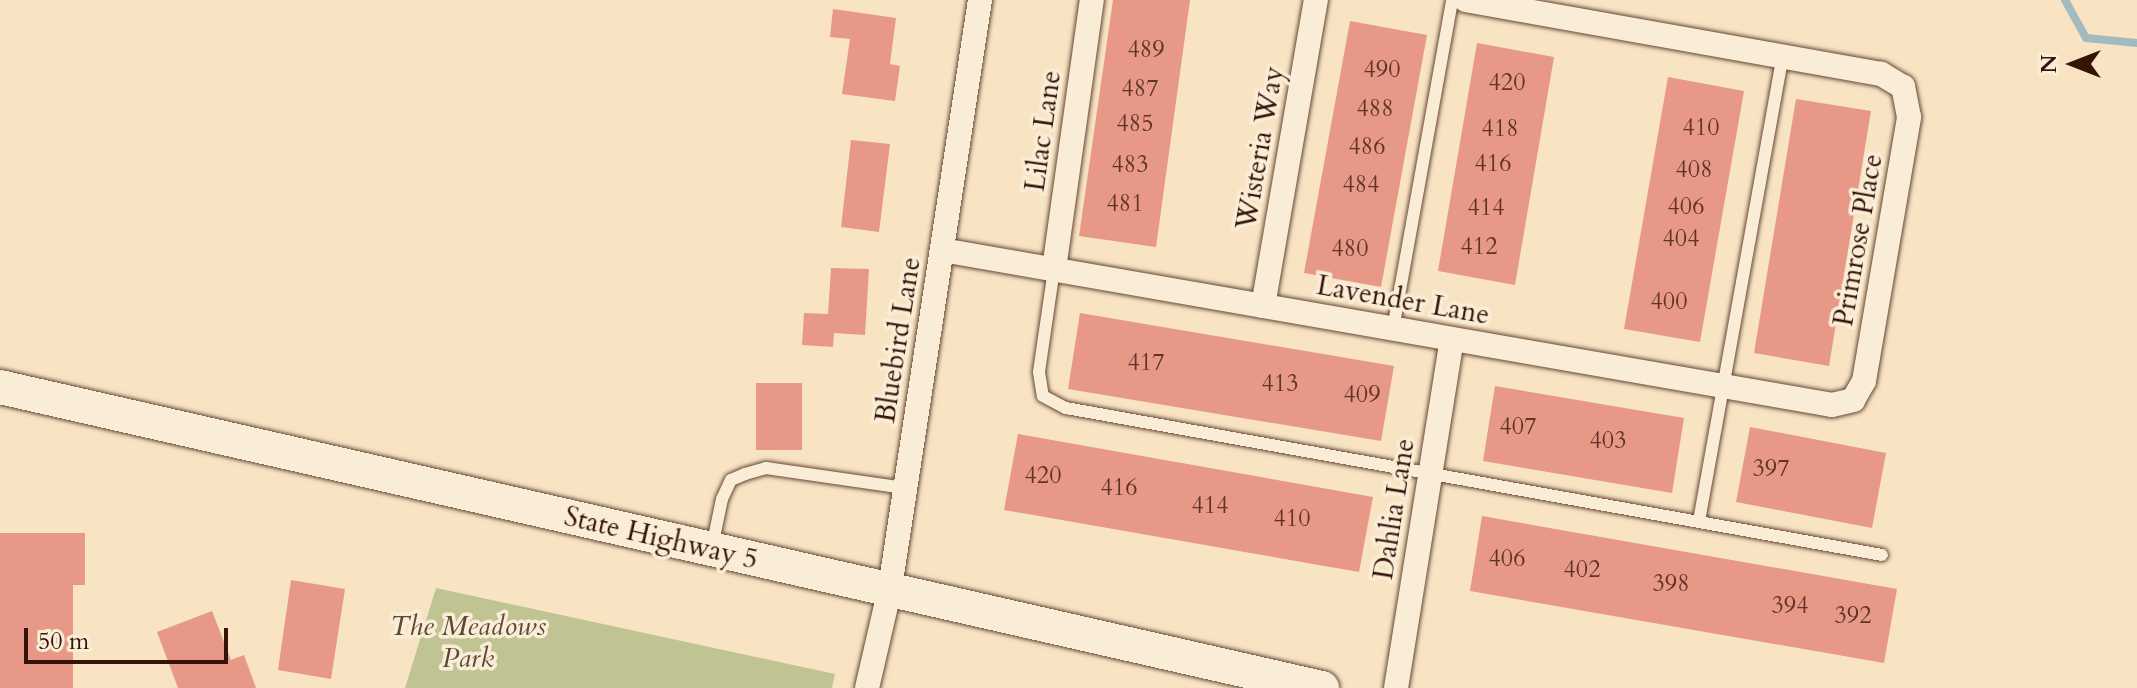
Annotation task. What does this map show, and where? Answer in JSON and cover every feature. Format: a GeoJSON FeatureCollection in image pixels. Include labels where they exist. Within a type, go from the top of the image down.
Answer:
{"type":"FeatureCollection","features":[{"type":"Feature","properties":{"kind":"main road","name":"State Highway 5"},"geometry":{"type":"LineString","coordinates":[[0,387],[1322,688]]}},
{"type":"Feature","properties":{"kind":"street","name":"Bluebird Lane"},"geometry":{"type":"LineString","coordinates":[[867,688],[890,588],[980,0]]}},
{"type":"Feature","properties":{"kind":"street","name":"Lilac Lane"},"geometry":{"type":"LineString","coordinates":[[1054,269],[1092,0]]}},
{"type":"Feature","properties":{"kind":"street","name":"Wisteria Way"},"geometry":{"type":"LineString","coordinates":[[1263,306],[1316,0]]}},
{"type":"Feature","properties":{"kind":"street"},"geometry":{"type":"LineString","coordinates":[[1466,0],[1783,56]]}},
{"type":"Feature","properties":{"kind":"street","name":"Primrose Place"},"geometry":{"type":"LineString","coordinates":[[1783,56],[1881,74],[1903,87],[1909,117],[1864,381],[1853,400]]}},
{"type":"Feature","properties":{"kind":"street","name":"Lavender Lane"},"geometry":{"type":"LineString","coordinates":[[942,250],[1832,405],[1853,400]]}},
{"type":"Feature","properties":{"kind":"street","name":"Dahlia Lane"},"geometry":{"type":"LineString","coordinates":[[1396,688],[1452,339]]}},
{"type":"Feature","properties":{"kind":"lane"},"geometry":{"type":"LineString","coordinates":[[1393,329],[1452,0]]}},
{"type":"Feature","properties":{"kind":"lane"},"geometry":{"type":"LineString","coordinates":[[1699,521],[1783,56]]}},
{"type":"Feature","properties":{"kind":"lane"},"geometry":{"type":"LineString","coordinates":[[1054,269],[1039,372],[1043,396],[1066,408],[1882,555]]}},
{"type":"Feature","properties":{"kind":"lane"},"geometry":{"type":"LineString","coordinates":[[711,550],[722,499],[731,480],[745,474],[766,468],[905,488]]}},
{"type":"Feature","properties":{"kind":"green space","name":"The Meadows Park"},"geometry":{"type":"Polygon","coordinates":[[[436,588],[835,674],[832,688],[405,688],[436,588]]]}},
{"type":"Feature","properties":{"kind":"building"},"geometry":{"type":"Polygon","coordinates":[[[1113,0],[1190,0],[1156,247],[1079,236],[1113,0]]]}},
{"type":"Feature","properties":{"kind":"building"},"geometry":{"type":"Polygon","coordinates":[[[833,9],[896,18],[890,64],[900,66],[895,101],[842,94],[850,39],[830,37],[833,9]]]}},
{"type":"Feature","properties":{"kind":"building"},"geometry":{"type":"Polygon","coordinates":[[[1350,21],[1427,35],[1381,287],[1304,273],[1350,21]]]}},
{"type":"Feature","properties":{"kind":"building"},"geometry":{"type":"Polygon","coordinates":[[[1477,43],[1554,57],[1515,285],[1438,271],[1477,43]]]}},
{"type":"Feature","properties":{"kind":"building"},"geometry":{"type":"Polygon","coordinates":[[[1668,77],[1744,91],[1700,342],[1624,329],[1668,77]]]}},
{"type":"Feature","properties":{"kind":"building"},"geometry":{"type":"Polygon","coordinates":[[[1796,99],[1871,111],[1829,366],[1754,353],[1796,99]]]}},
{"type":"Feature","properties":{"kind":"building"},"geometry":{"type":"Polygon","coordinates":[[[851,140],[890,144],[879,232],[841,227],[851,140]]]}},
{"type":"Feature","properties":{"kind":"building"},"geometry":{"type":"Polygon","coordinates":[[[831,268],[869,269],[865,335],[834,333],[833,347],[802,345],[804,313],[828,314],[831,268]]]}},
{"type":"Feature","properties":{"kind":"building"},"geometry":{"type":"Polygon","coordinates":[[[1080,313],[1394,366],[1381,441],[1068,389],[1080,313]]]}},
{"type":"Feature","properties":{"kind":"building"},"geometry":{"type":"Polygon","coordinates":[[[756,383],[802,383],[802,450],[756,450],[756,383]]]}},
{"type":"Feature","properties":{"kind":"building"},"geometry":{"type":"Polygon","coordinates":[[[1495,386],[1684,418],[1672,493],[1483,461],[1495,386]]]}},
{"type":"Feature","properties":{"kind":"building"},"geometry":{"type":"Polygon","coordinates":[[[1750,427],[1886,453],[1872,528],[1736,502],[1750,427]]]}},
{"type":"Feature","properties":{"kind":"building"},"geometry":{"type":"Polygon","coordinates":[[[1018,434],[1373,497],[1359,572],[1004,510],[1018,434]]]}},
{"type":"Feature","properties":{"kind":"building"},"geometry":{"type":"Polygon","coordinates":[[[1482,516],[1897,589],[1884,663],[1470,591],[1482,516]]]}},
{"type":"Feature","properties":{"kind":"building"},"geometry":{"type":"Polygon","coordinates":[[[0,533],[85,533],[85,585],[73,585],[73,688],[0,688],[0,533]]]}},
{"type":"Feature","properties":{"kind":"building"},"geometry":{"type":"Polygon","coordinates":[[[291,580],[345,589],[331,679],[278,670],[291,580]]]}},
{"type":"Feature","properties":{"kind":"building"},"geometry":{"type":"Polygon","coordinates":[[[212,611],[231,660],[244,655],[256,688],[178,688],[157,632],[212,611]]]}},
{"type":"Feature","properties":{"kind":"waterway"},"geometry":{"type":"LineString","coordinates":[[2065,0],[2086,38],[2137,43]]}}]}
